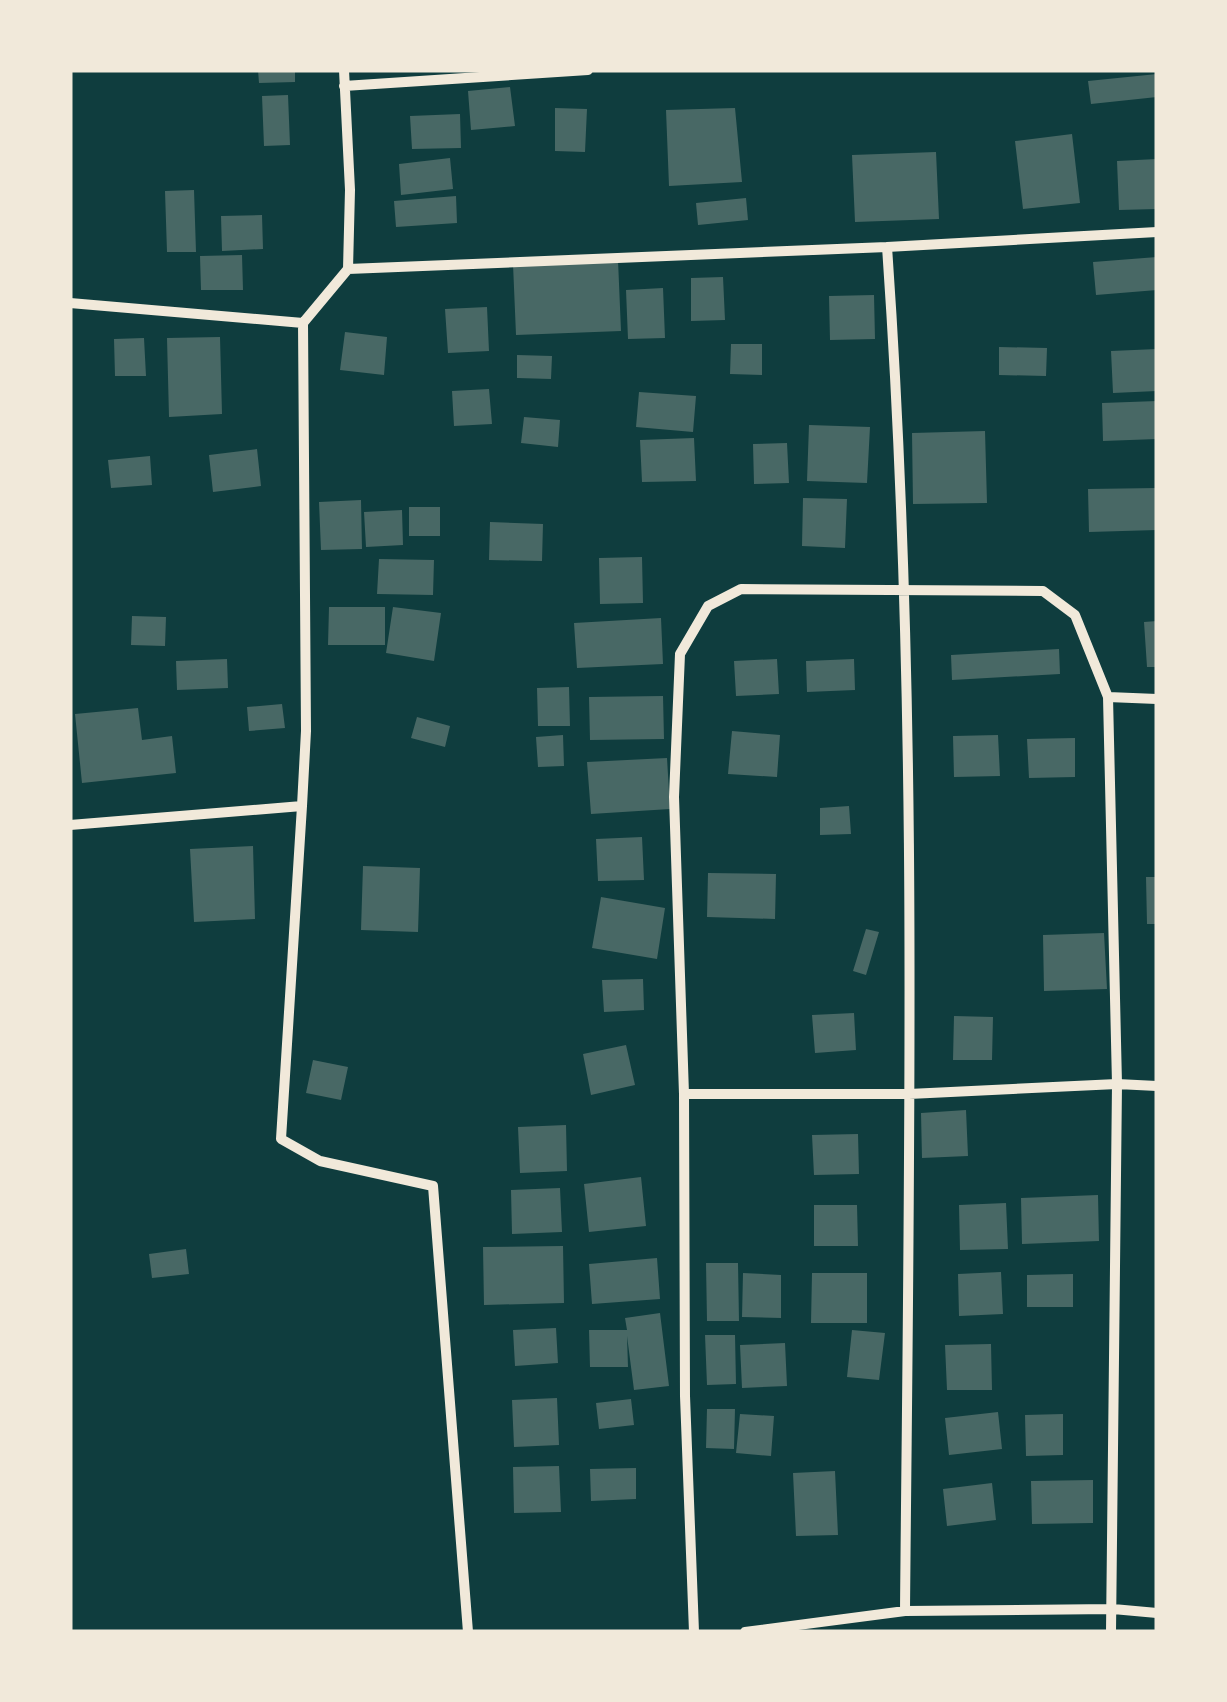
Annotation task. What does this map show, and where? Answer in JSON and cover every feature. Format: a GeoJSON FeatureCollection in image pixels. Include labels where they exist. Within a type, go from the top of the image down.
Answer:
{"type":"FeatureCollection","features":[{"type":"Feature","properties":{"kind":"street"},"geometry":{"type":"LineString","coordinates":[[344,70],[350,172],[348,269],[304,322],[306,731],[281,1139],[320,1161],[432,1186],[468,1632]]}},
{"type":"Feature","properties":{"kind":"street"},"geometry":{"type":"LineString","coordinates":[[344,86],[588,70]]}},
{"type":"Feature","properties":{"kind":"street"},"geometry":{"type":"LineString","coordinates":[[348,269],[1157,232]]}},
{"type":"Feature","properties":{"kind":"street"},"geometry":{"type":"LineString","coordinates":[[887,247],[906,590],[910,1094],[905,1611]]}},
{"type":"Feature","properties":{"kind":"street"},"geometry":{"type":"LineString","coordinates":[[70,303],[304,322]]}},
{"type":"Feature","properties":{"kind":"street"},"geometry":{"type":"LineString","coordinates":[[694,1632],[684,1396],[684,1094],[674,797],[680,654],[708,606],[740,589],[1043,591],[1075,615],[1108,696],[1117,1084],[1112,1632]]}},
{"type":"Feature","properties":{"kind":"street"},"geometry":{"type":"LineString","coordinates":[[1108,696],[1157,699]]}},
{"type":"Feature","properties":{"kind":"street"},"geometry":{"type":"LineString","coordinates":[[70,825],[302,806]]}},
{"type":"Feature","properties":{"kind":"street"},"geometry":{"type":"LineString","coordinates":[[684,1094],[910,1094],[1117,1084],[1157,1086]]}},
{"type":"Feature","properties":{"kind":"street"},"geometry":{"type":"LineString","coordinates":[[745,1632],[905,1611],[1157,1613]]}},
{"type":"Feature","properties":{"kind":"building"},"geometry":{"type":"Polygon","coordinates":[[[258,70],[295,70],[295,82],[259,83],[258,70]]]}},
{"type":"Feature","properties":{"kind":"building"},"geometry":{"type":"Polygon","coordinates":[[[1157,74],[1157,97],[1091,104],[1088,81],[1157,74]]]}},
{"type":"Feature","properties":{"kind":"building"},"geometry":{"type":"Polygon","coordinates":[[[510,87],[515,126],[471,130],[468,91],[510,87]]]}},
{"type":"Feature","properties":{"kind":"building"},"geometry":{"type":"Polygon","coordinates":[[[288,95],[290,145],[264,146],[262,96],[288,95]]]}},
{"type":"Feature","properties":{"kind":"building"},"geometry":{"type":"Polygon","coordinates":[[[555,108],[587,109],[585,152],[555,151],[555,108]]]}},
{"type":"Feature","properties":{"kind":"building"},"geometry":{"type":"Polygon","coordinates":[[[735,108],[742,182],[669,186],[666,110],[735,108]]]}},
{"type":"Feature","properties":{"kind":"building"},"geometry":{"type":"Polygon","coordinates":[[[460,114],[461,148],[412,149],[410,116],[460,114]]]}},
{"type":"Feature","properties":{"kind":"building"},"geometry":{"type":"Polygon","coordinates":[[[1072,134],[1080,203],[1023,209],[1015,141],[1072,134]]]}},
{"type":"Feature","properties":{"kind":"building"},"geometry":{"type":"Polygon","coordinates":[[[936,152],[939,219],[855,222],[852,155],[936,152]]]}},
{"type":"Feature","properties":{"kind":"building"},"geometry":{"type":"Polygon","coordinates":[[[450,158],[453,189],[401,195],[399,164],[450,158]]]}},
{"type":"Feature","properties":{"kind":"building"},"geometry":{"type":"Polygon","coordinates":[[[1157,159],[1157,209],[1119,210],[1117,161],[1157,159]]]}},
{"type":"Feature","properties":{"kind":"building"},"geometry":{"type":"Polygon","coordinates":[[[194,190],[196,252],[167,252],[165,191],[194,190]]]}},
{"type":"Feature","properties":{"kind":"building"},"geometry":{"type":"Polygon","coordinates":[[[456,196],[457,223],[396,227],[394,201],[456,196]]]}},
{"type":"Feature","properties":{"kind":"building"},"geometry":{"type":"Polygon","coordinates":[[[746,198],[748,220],[698,225],[696,203],[746,198]]]}},
{"type":"Feature","properties":{"kind":"building"},"geometry":{"type":"Polygon","coordinates":[[[262,215],[263,249],[222,251],[221,216],[262,215]]]}},
{"type":"Feature","properties":{"kind":"building"},"geometry":{"type":"Polygon","coordinates":[[[242,255],[243,290],[201,290],[200,256],[242,255]]]}},
{"type":"Feature","properties":{"kind":"building"},"geometry":{"type":"Polygon","coordinates":[[[1157,257],[1157,290],[1096,295],[1093,262],[1157,257]]]}},
{"type":"Feature","properties":{"kind":"building"},"geometry":{"type":"Polygon","coordinates":[[[618,260],[621,331],[516,335],[513,264],[618,260]]]}},
{"type":"Feature","properties":{"kind":"building"},"geometry":{"type":"Polygon","coordinates":[[[723,277],[725,320],[691,321],[691,278],[723,277]]]}},
{"type":"Feature","properties":{"kind":"building"},"geometry":{"type":"Polygon","coordinates":[[[663,288],[665,338],[628,339],[626,290],[663,288]]]}},
{"type":"Feature","properties":{"kind":"building"},"geometry":{"type":"Polygon","coordinates":[[[874,295],[875,339],[830,340],[829,296],[874,295]]]}},
{"type":"Feature","properties":{"kind":"building"},"geometry":{"type":"Polygon","coordinates":[[[487,307],[489,351],[448,353],[445,309],[487,307]]]}},
{"type":"Feature","properties":{"kind":"building"},"geometry":{"type":"Polygon","coordinates":[[[345,332],[387,337],[384,375],[340,370],[345,332]]]}},
{"type":"Feature","properties":{"kind":"building"},"geometry":{"type":"Polygon","coordinates":[[[220,337],[222,414],[169,417],[167,338],[220,337]]]}},
{"type":"Feature","properties":{"kind":"building"},"geometry":{"type":"Polygon","coordinates":[[[144,338],[146,376],[115,376],[114,339],[144,338]]]}},
{"type":"Feature","properties":{"kind":"building"},"geometry":{"type":"Polygon","coordinates":[[[731,344],[762,344],[762,375],[730,374],[731,344]]]}},
{"type":"Feature","properties":{"kind":"building"},"geometry":{"type":"Polygon","coordinates":[[[999,347],[1047,348],[1046,376],[999,375],[999,347]]]}},
{"type":"Feature","properties":{"kind":"building"},"geometry":{"type":"Polygon","coordinates":[[[1157,349],[1157,391],[1113,393],[1111,351],[1157,349]]]}},
{"type":"Feature","properties":{"kind":"building"},"geometry":{"type":"Polygon","coordinates":[[[517,355],[552,356],[551,379],[517,378],[517,355]]]}},
{"type":"Feature","properties":{"kind":"building"},"geometry":{"type":"Polygon","coordinates":[[[489,389],[492,424],[454,426],[452,391],[489,389]]]}},
{"type":"Feature","properties":{"kind":"building"},"geometry":{"type":"Polygon","coordinates":[[[639,392],[696,396],[693,432],[636,427],[639,392]]]}},
{"type":"Feature","properties":{"kind":"building"},"geometry":{"type":"Polygon","coordinates":[[[1157,401],[1157,439],[1103,441],[1102,403],[1157,401]]]}},
{"type":"Feature","properties":{"kind":"building"},"geometry":{"type":"Polygon","coordinates":[[[524,417],[560,420],[558,447],[521,443],[524,417]]]}},
{"type":"Feature","properties":{"kind":"building"},"geometry":{"type":"Polygon","coordinates":[[[809,425],[870,427],[867,483],[807,481],[809,425]]]}},
{"type":"Feature","properties":{"kind":"building"},"geometry":{"type":"Polygon","coordinates":[[[985,431],[987,503],[913,504],[912,433],[985,431]]]}},
{"type":"Feature","properties":{"kind":"building"},"geometry":{"type":"Polygon","coordinates":[[[694,438],[696,481],[642,482],[640,440],[694,438]]]}},
{"type":"Feature","properties":{"kind":"building"},"geometry":{"type":"Polygon","coordinates":[[[787,443],[789,483],[754,484],[753,444],[787,443]]]}},
{"type":"Feature","properties":{"kind":"building"},"geometry":{"type":"Polygon","coordinates":[[[257,449],[261,486],[213,492],[209,455],[257,449]]]}},
{"type":"Feature","properties":{"kind":"building"},"geometry":{"type":"Polygon","coordinates":[[[150,456],[152,485],[111,488],[108,460],[150,456]]]}},
{"type":"Feature","properties":{"kind":"building"},"geometry":{"type":"Polygon","coordinates":[[[1157,488],[1157,530],[1089,532],[1088,489],[1157,488]]]}},
{"type":"Feature","properties":{"kind":"building"},"geometry":{"type":"Polygon","coordinates":[[[803,498],[847,499],[845,548],[802,546],[803,498]]]}},
{"type":"Feature","properties":{"kind":"building"},"geometry":{"type":"Polygon","coordinates":[[[361,500],[362,549],[321,550],[319,502],[361,500]]]}},
{"type":"Feature","properties":{"kind":"building"},"geometry":{"type":"Polygon","coordinates":[[[409,507],[440,507],[440,536],[409,536],[409,507]]]}},
{"type":"Feature","properties":{"kind":"building"},"geometry":{"type":"Polygon","coordinates":[[[402,510],[403,545],[366,547],[364,512],[402,510]]]}},
{"type":"Feature","properties":{"kind":"building"},"geometry":{"type":"Polygon","coordinates":[[[490,522],[543,524],[542,561],[489,560],[490,522]]]}},
{"type":"Feature","properties":{"kind":"building"},"geometry":{"type":"Polygon","coordinates":[[[642,557],[643,603],[600,604],[599,558],[642,557]]]}},
{"type":"Feature","properties":{"kind":"building"},"geometry":{"type":"Polygon","coordinates":[[[379,559],[434,560],[433,595],[377,594],[379,559]]]}},
{"type":"Feature","properties":{"kind":"building"},"geometry":{"type":"Polygon","coordinates":[[[329,607],[385,607],[385,645],[328,645],[329,607]]]}},
{"type":"Feature","properties":{"kind":"building"},"geometry":{"type":"Polygon","coordinates":[[[393,607],[441,613],[434,661],[386,653],[393,607]]]}},
{"type":"Feature","properties":{"kind":"building"},"geometry":{"type":"Polygon","coordinates":[[[132,616],[166,617],[165,646],[131,645],[132,616]]]}},
{"type":"Feature","properties":{"kind":"building"},"geometry":{"type":"Polygon","coordinates":[[[661,618],[663,664],[577,668],[574,623],[661,618]]]}},
{"type":"Feature","properties":{"kind":"building"},"geometry":{"type":"Polygon","coordinates":[[[1157,621],[1157,667],[1147,667],[1144,622],[1157,621]]]}},
{"type":"Feature","properties":{"kind":"building"},"geometry":{"type":"Polygon","coordinates":[[[1059,649],[1060,674],[952,680],[951,655],[1059,649]]]}},
{"type":"Feature","properties":{"kind":"building"},"geometry":{"type":"Polygon","coordinates":[[[227,659],[228,688],[177,690],[176,661],[227,659]]]}},
{"type":"Feature","properties":{"kind":"building"},"geometry":{"type":"Polygon","coordinates":[[[777,659],[779,694],[736,696],[734,661],[777,659]]]}},
{"type":"Feature","properties":{"kind":"building"},"geometry":{"type":"Polygon","coordinates":[[[854,659],[855,690],[807,692],[806,661],[854,659]]]}},
{"type":"Feature","properties":{"kind":"building"},"geometry":{"type":"Polygon","coordinates":[[[569,687],[570,726],[538,726],[537,688],[569,687]]]}},
{"type":"Feature","properties":{"kind":"building"},"geometry":{"type":"Polygon","coordinates":[[[663,696],[664,739],[590,740],[589,697],[663,696]]]}},
{"type":"Feature","properties":{"kind":"building"},"geometry":{"type":"Polygon","coordinates":[[[282,704],[285,728],[249,731],[247,707],[282,704]]]}},
{"type":"Feature","properties":{"kind":"building"},"geometry":{"type":"Polygon","coordinates":[[[138,708],[142,740],[172,736],[176,773],[82,783],[75,714],[138,708]]]}},
{"type":"Feature","properties":{"kind":"building"},"geometry":{"type":"Polygon","coordinates":[[[417,717],[450,726],[445,747],[411,738],[417,717]]]}},
{"type":"Feature","properties":{"kind":"building"},"geometry":{"type":"Polygon","coordinates":[[[732,731],[780,735],[777,777],[728,774],[732,731]]]}},
{"type":"Feature","properties":{"kind":"building"},"geometry":{"type":"Polygon","coordinates":[[[563,735],[564,766],[538,767],[536,737],[563,735]]]}},
{"type":"Feature","properties":{"kind":"building"},"geometry":{"type":"Polygon","coordinates":[[[998,735],[1000,776],[954,777],[953,736],[998,735]]]}},
{"type":"Feature","properties":{"kind":"building"},"geometry":{"type":"Polygon","coordinates":[[[1075,738],[1075,777],[1029,778],[1027,739],[1075,738]]]}},
{"type":"Feature","properties":{"kind":"building"},"geometry":{"type":"Polygon","coordinates":[[[667,758],[670,809],[591,814],[587,762],[667,758]]]}},
{"type":"Feature","properties":{"kind":"building"},"geometry":{"type":"Polygon","coordinates":[[[849,806],[851,834],[820,835],[820,808],[849,806]]]}},
{"type":"Feature","properties":{"kind":"building"},"geometry":{"type":"Polygon","coordinates":[[[642,837],[644,880],[598,881],[596,839],[642,837]]]}},
{"type":"Feature","properties":{"kind":"building"},"geometry":{"type":"Polygon","coordinates":[[[253,846],[255,919],[194,922],[190,849],[253,846]]]}},
{"type":"Feature","properties":{"kind":"building"},"geometry":{"type":"Polygon","coordinates":[[[363,866],[420,868],[418,932],[361,930],[363,866]]]}},
{"type":"Feature","properties":{"kind":"building"},"geometry":{"type":"Polygon","coordinates":[[[708,873],[776,874],[775,919],[707,917],[708,873]]]}},
{"type":"Feature","properties":{"kind":"building"},"geometry":{"type":"Polygon","coordinates":[[[1146,877],[1157,877],[1157,924],[1147,924],[1146,877]]]}},
{"type":"Feature","properties":{"kind":"building"},"geometry":{"type":"Polygon","coordinates":[[[601,897],[665,908],[657,959],[592,948],[601,897]]]}},
{"type":"Feature","properties":{"kind":"building"},"geometry":{"type":"Polygon","coordinates":[[[866,929],[879,932],[866,975],[853,971],[866,929]]]}},
{"type":"Feature","properties":{"kind":"building"},"geometry":{"type":"Polygon","coordinates":[[[1104,933],[1107,989],[1044,991],[1043,935],[1104,933]]]}},
{"type":"Feature","properties":{"kind":"building"},"geometry":{"type":"Polygon","coordinates":[[[643,979],[644,1010],[604,1012],[602,980],[643,979]]]}},
{"type":"Feature","properties":{"kind":"building"},"geometry":{"type":"Polygon","coordinates":[[[854,1013],[856,1050],[815,1053],[812,1015],[854,1013]]]}},
{"type":"Feature","properties":{"kind":"building"},"geometry":{"type":"Polygon","coordinates":[[[954,1016],[993,1017],[992,1060],[953,1060],[954,1016]]]}},
{"type":"Feature","properties":{"kind":"building"},"geometry":{"type":"Polygon","coordinates":[[[626,1045],[635,1085],[591,1095],[583,1054],[626,1045]]]}},
{"type":"Feature","properties":{"kind":"building"},"geometry":{"type":"Polygon","coordinates":[[[313,1060],[348,1067],[341,1100],[306,1093],[313,1060]]]}},
{"type":"Feature","properties":{"kind":"building"},"geometry":{"type":"Polygon","coordinates":[[[966,1110],[968,1156],[922,1158],[921,1113],[966,1110]]]}},
{"type":"Feature","properties":{"kind":"building"},"geometry":{"type":"Polygon","coordinates":[[[566,1125],[567,1171],[520,1173],[518,1127],[566,1125]]]}},
{"type":"Feature","properties":{"kind":"building"},"geometry":{"type":"Polygon","coordinates":[[[858,1134],[859,1174],[814,1175],[812,1135],[858,1134]]]}},
{"type":"Feature","properties":{"kind":"building"},"geometry":{"type":"Polygon","coordinates":[[[641,1177],[646,1226],[589,1232],[584,1184],[641,1177]]]}},
{"type":"Feature","properties":{"kind":"building"},"geometry":{"type":"Polygon","coordinates":[[[560,1188],[562,1232],[512,1234],[511,1190],[560,1188]]]}},
{"type":"Feature","properties":{"kind":"building"},"geometry":{"type":"Polygon","coordinates":[[[1098,1195],[1099,1241],[1022,1244],[1021,1198],[1098,1195]]]}},
{"type":"Feature","properties":{"kind":"building"},"geometry":{"type":"Polygon","coordinates":[[[1006,1203],[1008,1249],[960,1250],[959,1205],[1006,1203]]]}},
{"type":"Feature","properties":{"kind":"building"},"geometry":{"type":"Polygon","coordinates":[[[814,1205],[857,1205],[858,1246],[814,1246],[814,1205]]]}},
{"type":"Feature","properties":{"kind":"building"},"geometry":{"type":"Polygon","coordinates":[[[563,1246],[564,1303],[484,1305],[483,1247],[563,1246]]]}},
{"type":"Feature","properties":{"kind":"building"},"geometry":{"type":"Polygon","coordinates":[[[186,1249],[189,1274],[152,1278],[149,1254],[186,1249]]]}},
{"type":"Feature","properties":{"kind":"building"},"geometry":{"type":"Polygon","coordinates":[[[657,1258],[660,1299],[592,1304],[589,1264],[657,1258]]]}},
{"type":"Feature","properties":{"kind":"building"},"geometry":{"type":"Polygon","coordinates":[[[706,1263],[738,1263],[739,1321],[707,1321],[706,1263]]]}},
{"type":"Feature","properties":{"kind":"building"},"geometry":{"type":"Polygon","coordinates":[[[1001,1272],[1003,1314],[959,1316],[958,1274],[1001,1272]]]}},
{"type":"Feature","properties":{"kind":"building"},"geometry":{"type":"Polygon","coordinates":[[[743,1273],[781,1275],[781,1318],[742,1317],[743,1273]]]}},
{"type":"Feature","properties":{"kind":"building"},"geometry":{"type":"Polygon","coordinates":[[[812,1273],[867,1273],[867,1323],[811,1323],[812,1273]]]}},
{"type":"Feature","properties":{"kind":"building"},"geometry":{"type":"Polygon","coordinates":[[[1073,1274],[1073,1307],[1027,1307],[1027,1275],[1073,1274]]]}},
{"type":"Feature","properties":{"kind":"building"},"geometry":{"type":"Polygon","coordinates":[[[660,1313],[669,1386],[634,1390],[627,1336],[628,1367],[590,1367],[589,1330],[627,1330],[625,1318],[660,1313]]]}},
{"type":"Feature","properties":{"kind":"building"},"geometry":{"type":"Polygon","coordinates":[[[556,1328],[558,1363],[515,1366],[513,1330],[556,1328]]]}},
{"type":"Feature","properties":{"kind":"building"},"geometry":{"type":"Polygon","coordinates":[[[852,1330],[885,1333],[879,1380],[847,1377],[852,1330]]]}},
{"type":"Feature","properties":{"kind":"building"},"geometry":{"type":"Polygon","coordinates":[[[705,1335],[735,1335],[736,1384],[707,1385],[705,1335]]]}},
{"type":"Feature","properties":{"kind":"building"},"geometry":{"type":"Polygon","coordinates":[[[785,1343],[787,1386],[742,1388],[740,1345],[785,1343]]]}},
{"type":"Feature","properties":{"kind":"building"},"geometry":{"type":"Polygon","coordinates":[[[991,1344],[992,1390],[947,1390],[945,1345],[991,1344]]]}},
{"type":"Feature","properties":{"kind":"building"},"geometry":{"type":"Polygon","coordinates":[[[557,1398],[559,1445],[514,1447],[512,1400],[557,1398]]]}},
{"type":"Feature","properties":{"kind":"building"},"geometry":{"type":"Polygon","coordinates":[[[631,1399],[634,1425],[599,1429],[596,1403],[631,1399]]]}},
{"type":"Feature","properties":{"kind":"building"},"geometry":{"type":"Polygon","coordinates":[[[707,1409],[735,1409],[734,1449],[706,1448],[707,1409]]]}},
{"type":"Feature","properties":{"kind":"building"},"geometry":{"type":"Polygon","coordinates":[[[998,1412],[1002,1449],[949,1455],[945,1418],[998,1412]]]}},
{"type":"Feature","properties":{"kind":"building"},"geometry":{"type":"Polygon","coordinates":[[[740,1414],[774,1416],[771,1456],[736,1453],[740,1414]]]}},
{"type":"Feature","properties":{"kind":"building"},"geometry":{"type":"Polygon","coordinates":[[[1063,1414],[1063,1455],[1026,1456],[1025,1415],[1063,1414]]]}},
{"type":"Feature","properties":{"kind":"building"},"geometry":{"type":"Polygon","coordinates":[[[559,1466],[561,1512],[514,1513],[513,1467],[559,1466]]]}},
{"type":"Feature","properties":{"kind":"building"},"geometry":{"type":"Polygon","coordinates":[[[636,1468],[636,1499],[591,1501],[590,1469],[636,1468]]]}},
{"type":"Feature","properties":{"kind":"building"},"geometry":{"type":"Polygon","coordinates":[[[835,1471],[838,1535],[796,1536],[793,1473],[835,1471]]]}},
{"type":"Feature","properties":{"kind":"building"},"geometry":{"type":"Polygon","coordinates":[[[1093,1480],[1093,1523],[1032,1524],[1031,1481],[1093,1480]]]}},
{"type":"Feature","properties":{"kind":"building"},"geometry":{"type":"Polygon","coordinates":[[[992,1483],[996,1520],[947,1526],[943,1489],[992,1483]]]}}]}
